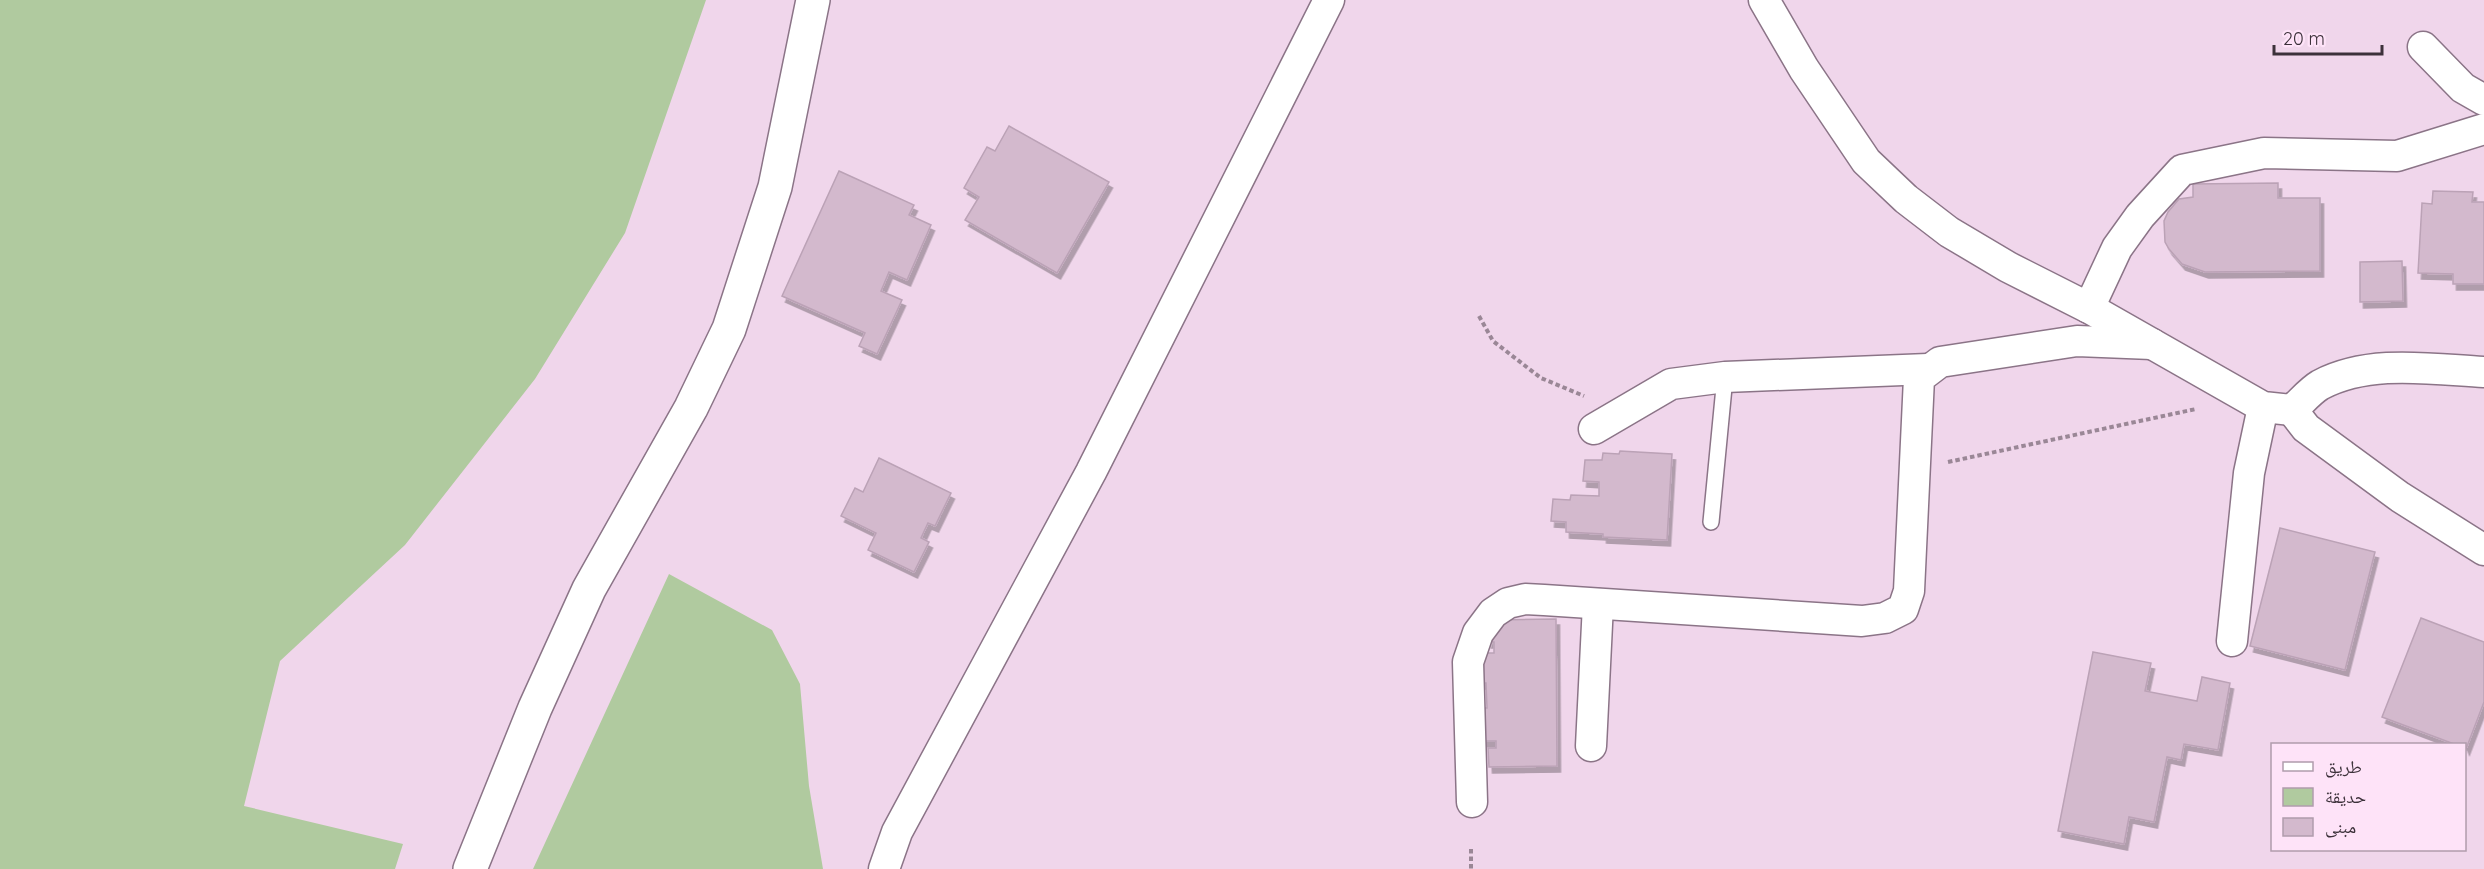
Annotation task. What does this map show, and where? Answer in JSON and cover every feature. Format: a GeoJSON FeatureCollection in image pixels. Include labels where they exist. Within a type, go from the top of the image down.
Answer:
{"type":"FeatureCollection","features":[{"type":"Feature","properties":{"kind":"street"},"geometry":{"type":"LineString","coordinates":[[470,869],[536,708],[589,589],[691,408],[729,329],[775,187],[813,0]]}},
{"type":"Feature","properties":{"kind":"street"},"geometry":{"type":"LineString","coordinates":[[884,869],[897,832],[1090,472],[1329,0]]}},
{"type":"Feature","properties":{"kind":"street"},"geometry":{"type":"LineString","coordinates":[[1764,0],[1804,69],[1866,161],[1906,200],[1949,232],[2008,267],[2089,308],[2306,428],[2400,497],[2484,550]]}},
{"type":"Feature","properties":{"kind":"street"},"geometry":{"type":"LineString","coordinates":[[2423,47],[2463,88],[2484,100]]}},
{"type":"Feature","properties":{"kind":"street"},"geometry":{"type":"LineString","coordinates":[[2089,308],[2117,248],[2140,216],[2182,170],[2264,153],[2397,156],[2484,129]]}},
{"type":"Feature","properties":{"kind":"street"},"geometry":{"type":"LineString","coordinates":[[1472,802],[1468,662],[1478,633],[1493,613],[1508,603],[1525,599],[1862,621],[1885,618],[1903,609],[1909,591],[1918,378],[1940,362],[2077,341],[2152,344]]}},
{"type":"Feature","properties":{"kind":"street"},"geometry":{"type":"LineString","coordinates":[[2267,405],[2350,372],[2405,368],[2484,372]]}},
{"type":"Feature","properties":{"kind":"street"},"geometry":{"type":"LineString","coordinates":[[1594,429],[1621,411],[1671,384],[1725,377],[1928,369]]}},
{"type":"Feature","properties":{"kind":"street"},"geometry":{"type":"LineString","coordinates":[[2232,641],[2249,473],[2267,405]]}},
{"type":"Feature","properties":{"kind":"street"},"geometry":{"type":"LineString","coordinates":[[1591,747],[1598,604]]}},
{"type":"Feature","properties":{"kind":"lane"},"geometry":{"type":"LineString","coordinates":[[1711,522],[1725,377]]}},
{"type":"Feature","properties":{"kind":"path"},"geometry":{"type":"LineString","coordinates":[[1479,316],[1493,341],[1541,378],[1621,411]]}},
{"type":"Feature","properties":{"kind":"path"},"geometry":{"type":"LineString","coordinates":[[1914,470],[2267,405]]}},
{"type":"Feature","properties":{"kind":"path"},"geometry":{"type":"LineString","coordinates":[[1471,849],[1471,869]]}},
{"type":"Feature","properties":{"kind":"green space"},"geometry":{"type":"Polygon","coordinates":[[[0,0],[706,0],[625,233],[535,379],[405,545],[280,661],[244,806],[403,844],[395,869],[0,869],[0,0]]]}},
{"type":"Feature","properties":{"kind":"green space"},"geometry":{"type":"Polygon","coordinates":[[[669,574],[772,630],[800,684],[809,786],[823,869],[533,869],[669,574]]]}},
{"type":"Feature","properties":{"kind":"building"},"geometry":{"type":"Polygon","coordinates":[[[1009,126],[1109,182],[1057,273],[965,220],[979,197],[964,188],[987,147],[995,151],[1009,126]]]}},
{"type":"Feature","properties":{"kind":"building"},"geometry":{"type":"Polygon","coordinates":[[[839,171],[914,205],[909,215],[931,225],[907,280],[889,272],[881,291],[902,300],[877,354],[859,346],[865,333],[782,296],[839,171]]]}},
{"type":"Feature","properties":{"kind":"building"},"geometry":{"type":"Polygon","coordinates":[[[2278,183],[2278,198],[2320,198],[2320,271],[2205,272],[2182,264],[2165,242],[2164,221],[2168,212],[2179,199],[2193,197],[2193,184],[2278,183]]]}},
{"type":"Feature","properties":{"kind":"building"},"geometry":{"type":"Polygon","coordinates":[[[2433,191],[2473,192],[2472,202],[2484,202],[2484,284],[2453,284],[2453,274],[2418,273],[2422,203],[2432,204],[2433,191]]]}},
{"type":"Feature","properties":{"kind":"building"},"geometry":{"type":"Polygon","coordinates":[[[2402,261],[2403,301],[2360,302],[2360,262],[2402,261]]]}},
{"type":"Feature","properties":{"kind":"building"},"geometry":{"type":"Polygon","coordinates":[[[1620,451],[1672,454],[1667,540],[1603,537],[1603,534],[1566,532],[1566,522],[1551,521],[1553,499],[1570,500],[1571,495],[1599,496],[1599,482],[1583,481],[1585,460],[1602,460],[1603,453],[1619,454],[1620,451]]]}},
{"type":"Feature","properties":{"kind":"building"},"geometry":{"type":"Polygon","coordinates":[[[879,458],[951,493],[935,526],[928,523],[921,538],[929,542],[914,572],[868,550],[876,533],[841,516],[855,488],[863,492],[879,458]]]}},
{"type":"Feature","properties":{"kind":"building"},"geometry":{"type":"Polygon","coordinates":[[[2280,528],[2375,552],[2345,670],[2250,646],[2280,528]]]}},
{"type":"Feature","properties":{"kind":"building"},"geometry":{"type":"Polygon","coordinates":[[[2421,618],[2484,642],[2484,702],[2466,749],[2466,743],[2451,743],[2382,717],[2421,618]]]}},
{"type":"Feature","properties":{"kind":"building"},"geometry":{"type":"Polygon","coordinates":[[[1556,619],[1557,766],[1489,767],[1488,748],[1496,748],[1496,741],[1480,741],[1479,708],[1487,708],[1486,683],[1479,683],[1479,653],[1494,653],[1494,642],[1488,642],[1495,620],[1556,619]]]}},
{"type":"Feature","properties":{"kind":"building"},"geometry":{"type":"Polygon","coordinates":[[[2093,652],[2151,663],[2145,691],[2197,701],[2202,677],[2230,683],[2218,750],[2184,744],[2181,760],[2167,757],[2154,822],[2129,817],[2124,844],[2058,831],[2093,652]]]}}]}
